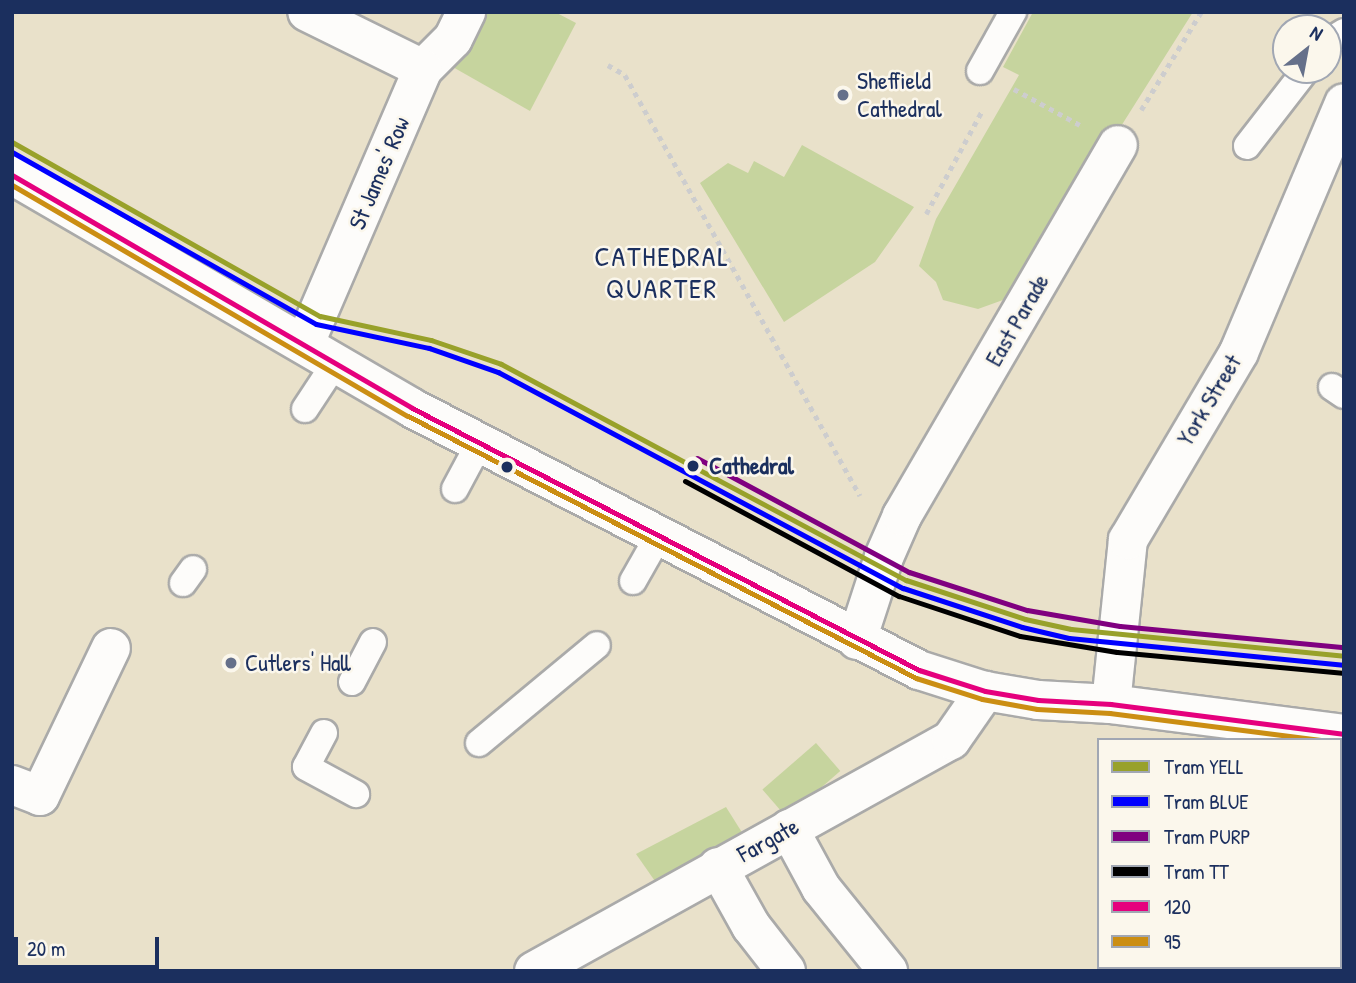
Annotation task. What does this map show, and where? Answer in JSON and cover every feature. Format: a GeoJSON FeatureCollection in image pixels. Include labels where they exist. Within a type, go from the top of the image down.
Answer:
{"type":"FeatureCollection","features":[{"type":"Feature","properties":{"kind":"street"},"geometry":{"type":"LineString","coordinates":[[307,12],[423,69]]}},
{"type":"Feature","properties":{"kind":"street","name":"St James' Row"},"geometry":{"type":"LineString","coordinates":[[320,353],[423,69],[453,39],[466,12]]}},
{"type":"Feature","properties":{"kind":"street","name":"York Street"},"geometry":{"type":"LineString","coordinates":[[1111,704],[1128,540],[1239,352],[1344,103]]}},
{"type":"Feature","properties":{"kind":"street","name":"East Parade"},"geometry":{"type":"LineString","coordinates":[[857,640],[884,556],[902,516],[1118,145]]}},
{"type":"Feature","properties":{"kind":"street"},"geometry":{"type":"LineString","coordinates":[[12,175],[479,444],[919,670],[985,691],[1038,700],[1111,704],[1344,734]]}},
{"type":"Feature","properties":{"kind":"street"},"geometry":{"type":"LineString","coordinates":[[12,785],[40,796],[111,648]]}},
{"type":"Feature","properties":{"kind":"street","name":"Fargate"},"geometry":{"type":"LineString","coordinates":[[534,971],[951,740],[985,691]]}},
{"type":"Feature","properties":{"kind":"street"},"geometry":{"type":"LineString","coordinates":[[789,829],[821,888],[888,971]]}},
{"type":"Feature","properties":{"kind":"street"},"geometry":{"type":"LineString","coordinates":[[718,867],[751,926],[786,971]]}},
{"type":"Feature","properties":{"kind":"lane"},"geometry":{"type":"LineString","coordinates":[[989,76],[1013,12]]}},
{"type":"Feature","properties":{"kind":"lane"},"geometry":{"type":"LineString","coordinates":[[1247,146],[1295,84]]}},
{"type":"Feature","properties":{"kind":"lane"},"geometry":{"type":"LineString","coordinates":[[305,410],[320,353]]}},
{"type":"Feature","properties":{"kind":"lane"},"geometry":{"type":"LineString","coordinates":[[455,489],[479,444]]}},
{"type":"Feature","properties":{"kind":"lane"},"geometry":{"type":"LineString","coordinates":[[633,581],[658,537]]}},
{"type":"Feature","properties":{"kind":"lane"},"geometry":{"type":"LineString","coordinates":[[352,682],[373,642]]}},
{"type":"Feature","properties":{"kind":"lane"},"geometry":{"type":"LineString","coordinates":[[480,743],[597,645]]}},
{"type":"Feature","properties":{"kind":"lane"},"geometry":{"type":"LineString","coordinates":[[324,733],[306,767],[356,794]]}},
{"type":"Feature","properties":{"kind":"path"},"geometry":{"type":"LineString","coordinates":[[926,214],[989,76],[1118,145],[1201,12]]}},
{"type":"Feature","properties":{"kind":"path"},"geometry":{"type":"LineString","coordinates":[[608,65],[625,75],[858,488],[884,556]]}},
{"type":"Feature","properties":{"kind":"shaded area"},"geometry":{"type":"Polygon","coordinates":[[[12,12],[1344,12],[1344,971],[12,971],[12,12]]]}},
{"type":"Feature","properties":{"kind":"green space"},"geometry":{"type":"Polygon","coordinates":[[[477,12],[555,12],[576,23],[530,111],[451,66],[477,12]]]}},
{"type":"Feature","properties":{"kind":"green space"},"geometry":{"type":"Polygon","coordinates":[[[1033,12],[1193,12],[1014,296],[978,309],[943,300],[936,282],[919,266],[936,219],[1019,75],[1003,67],[1033,12]]]}},
{"type":"Feature","properties":{"kind":"green space"},"geometry":{"type":"Polygon","coordinates":[[[802,145],[914,207],[875,262],[784,322],[700,183],[728,163],[748,173],[754,161],[784,177],[802,145]]]}},
{"type":"Feature","properties":{"kind":"green space"},"geometry":{"type":"Polygon","coordinates":[[[816,743],[840,771],[787,818],[762,790],[816,743]]]}},
{"type":"Feature","properties":{"kind":"green space"},"geometry":{"type":"Polygon","coordinates":[[[726,807],[743,834],[657,884],[636,854],[726,807]]]}},
{"type":"Feature","properties":{"kind":"tram line","name":"YELL"},"geometry":{"type":"LineString","coordinates":[[12,142],[320,316],[431,340],[501,364],[906,580],[1025,619],[1071,629],[1344,656]]}},
{"type":"Feature","properties":{"kind":"tram line","name":"BLUE"},"geometry":{"type":"LineString","coordinates":[[12,152],[316,324],[429,348],[498,372],[903,588],[1022,627],[1069,638],[1343,665]]}},
{"type":"Feature","properties":{"kind":"tram line","name":"PURP"},"geometry":{"type":"LineString","coordinates":[[697,458],[909,572],[1027,610],[1120,626],[1344,647]]}},
{"type":"Feature","properties":{"kind":"tram line","name":"TT"},"geometry":{"type":"LineString","coordinates":[[685,481],[899,596],[1020,636],[1117,652],[1342,673]]}},
{"type":"Feature","properties":{"kind":"transit line","name":"120"},"geometry":{"type":"LineString","coordinates":[[12,175],[412,408],[919,670],[985,691],[1038,700],[1111,704],[1344,734]]}},
{"type":"Feature","properties":{"kind":"transit line","name":"95"},"geometry":{"type":"LineString","coordinates":[[12,185],[408,416],[916,678],[982,699],[1037,709],[1110,713],[1304,738]]}},
{"type":"Feature","properties":{"kind":"place","name":"Sheffield Cathedral"},"geometry":{"type":"Point","coordinates":[843,95]}},
{"type":"Feature","properties":{"kind":"place","name":"Cathedral"},"geometry":{"type":"Point","coordinates":[693,466]}},
{"type":"Feature","properties":{"kind":"place","name":"Cutlers' Hall"},"geometry":{"type":"Point","coordinates":[231,663]}},
{"type":"Feature","properties":{"kind":"district","name":"CATHEDRAL QUARTER"},"geometry":{"type":"Point","coordinates":[662,272]}}]}
